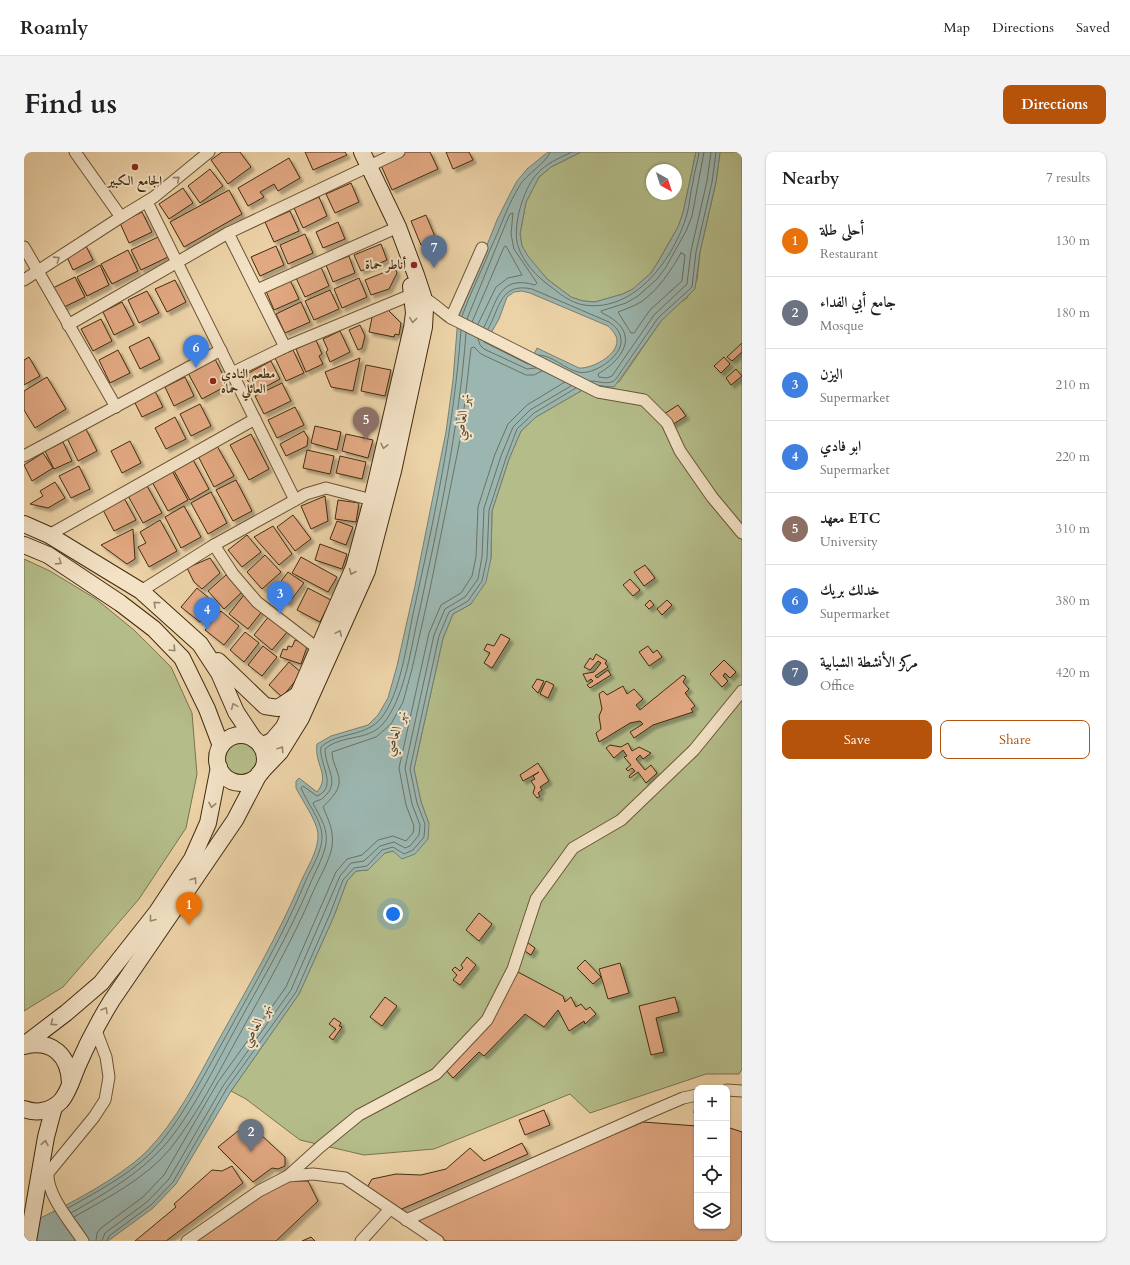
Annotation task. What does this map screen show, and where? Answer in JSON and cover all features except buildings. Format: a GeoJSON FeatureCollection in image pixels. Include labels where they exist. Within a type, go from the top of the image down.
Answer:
{"type":"FeatureCollection","features":[{"type":"Feature","properties":{"kind":"main road"},"geometry":{"type":"LineString","coordinates":[[355,152],[366,169],[394,229],[425,310],[424,327],[393,471],[367,572],[301,718],[280,752],[253,780],[237,782],[229,779],[223,774],[217,760],[221,746],[226,740],[240,735],[257,742],[272,741],[284,727],[296,696],[354,567],[372,500],[412,328],[418,295]]}},
{"type":"Feature","properties":{"kind":"main road"},"geometry":{"type":"LineString","coordinates":[[362,152],[366,169]]}},
{"type":"Feature","properties":{"kind":"main road"},"geometry":{"type":"LineString","coordinates":[[24,524],[49,535],[141,591],[266,706],[278,708],[296,696]]}},
{"type":"Feature","properties":{"kind":"main road"},"geometry":{"type":"LineString","coordinates":[[24,545],[48,555],[114,599],[158,634],[182,658],[207,709],[221,746]]}},
{"type":"Feature","properties":{"kind":"main road"},"geometry":{"type":"LineString","coordinates":[[28,1241],[46,1136],[54,1107],[64,1096],[95,1028],[112,1000],[235,820],[263,767],[265,760],[257,742],[236,712],[219,673],[200,644]]}},
{"type":"Feature","properties":{"kind":"main road"},"geometry":{"type":"LineString","coordinates":[[24,1046],[101,983],[157,912],[192,859],[208,823],[219,767]]}},
{"type":"Feature","properties":{"kind":"main road"},"geometry":{"type":"LineString","coordinates":[[24,1046],[34,1044],[46,1045],[57,1051],[65,1060],[70,1071],[70,1083]]}},
{"type":"Feature","properties":{"kind":"main road"},"geometry":{"type":"LineString","coordinates":[[24,1109],[30,1112],[42,1111],[54,1107]]}},
{"type":"Feature","properties":{"kind":"street"},"geometry":{"type":"LineString","coordinates":[[75,152],[121,217]]}},
{"type":"Feature","properties":{"kind":"street"},"geometry":{"type":"LineString","coordinates":[[24,280],[121,217],[147,202],[209,152]]}},
{"type":"Feature","properties":{"kind":"street"},"geometry":{"type":"LineString","coordinates":[[68,325],[228,233],[400,152]]}},
{"type":"Feature","properties":{"kind":"street"},"geometry":{"type":"LineString","coordinates":[[147,202],[295,500]]}},
{"type":"Feature","properties":{"kind":"street"},"geometry":{"type":"LineString","coordinates":[[256,290],[394,229]]}},
{"type":"Feature","properties":{"kind":"street"},"geometry":{"type":"LineString","coordinates":[[228,233],[285,347]]}},
{"type":"Feature","properties":{"kind":"street"},"geometry":{"type":"LineString","coordinates":[[24,247],[116,407]]}},
{"type":"Feature","properties":{"kind":"street"},"geometry":{"type":"LineString","coordinates":[[451,318],[482,248]]}},
{"type":"Feature","properties":{"kind":"street"},"geometry":{"type":"LineString","coordinates":[[232,373],[285,347],[418,295],[451,318],[598,392],[644,400],[668,423],[680,451],[712,497],[742,533]]}},
{"type":"Feature","properties":{"kind":"street"},"geometry":{"type":"LineString","coordinates":[[24,456],[220,350]]}},
{"type":"Feature","properties":{"kind":"street"},"geometry":{"type":"LineString","coordinates":[[49,535],[255,419]]}},
{"type":"Feature","properties":{"kind":"street"},"geometry":{"type":"LineString","coordinates":[[141,591],[214,545],[306,494],[326,488],[372,500]]}},
{"type":"Feature","properties":{"kind":"street"},"geometry":{"type":"LineString","coordinates":[[214,545],[233,574],[257,602],[317,648]]}},
{"type":"Feature","properties":{"kind":"street"},"geometry":{"type":"LineString","coordinates":[[187,1241],[259,1191],[288,1176],[359,1115],[436,1074],[487,1020],[513,969],[536,899],[573,848],[621,820],[694,750],[742,691]]}},
{"type":"Feature","properties":{"kind":"street"},"geometry":{"type":"LineString","coordinates":[[83,1241],[51,1191],[48,1181],[48,1173],[94,1117],[105,1100],[109,1077],[106,1058],[95,1028]]}},
{"type":"Feature","properties":{"kind":"street"},"geometry":{"type":"LineString","coordinates":[[730,1090],[742,1091]]}},
{"type":"Feature","properties":{"kind":"street"},"geometry":{"type":"LineString","coordinates":[[406,1220],[648,1112],[683,1098],[694,1096]]}},
{"type":"Feature","properties":{"kind":"street"},"geometry":{"type":"LineString","coordinates":[[288,1176],[313,1174],[345,1178],[438,1241]]}},
{"type":"Feature","properties":{"kind":"street"},"geometry":{"type":"LineString","coordinates":[[361,1241],[390,1209]]}},
{"type":"Feature","properties":{"kind":"green space"},"geometry":{"type":"Polygon","coordinates":[[[581,152],[696,152],[683,213],[678,227],[651,273],[633,289],[623,294],[595,302],[583,301],[571,297],[547,279],[528,257],[522,246],[520,234],[526,202],[539,177],[551,167],[581,152]]]}},
{"type":"Feature","properties":{"kind":"green space"},"geometry":{"type":"Polygon","coordinates":[[[720,152],[742,152],[742,1069],[739,1074],[706,1074],[590,1113],[570,1094],[434,1149],[364,1155],[300,1140],[246,1099],[231,1091],[299,994],[334,916],[347,881],[356,871],[368,870],[385,853],[393,851],[429,824],[421,802],[414,769],[443,638],[453,614],[471,604],[491,558],[492,511],[509,459],[521,431],[536,417],[586,388],[619,382],[661,321],[675,306],[687,298],[697,280],[700,252],[716,182],[720,152]]]}},
{"type":"Feature","properties":{"kind":"green space"},"geometry":{"type":"Polygon","coordinates":[[[24,559],[50,571],[96,599],[134,630],[171,667],[192,713],[197,774],[186,828],[139,899],[63,987],[24,1011],[24,559]]]}},
{"type":"Feature","properties":{"kind":"green space"},"geometry":{"type":"Polygon","coordinates":[[[241,743],[250,746],[254,750],[257,759],[254,768],[250,772],[241,775],[232,772],[228,768],[225,759],[228,750],[232,746],[241,743]]]}},
{"type":"Feature","properties":{"kind":"water","name":"نهر العاصي"},"geometry":{"type":"Polygon","coordinates":[[[548,152],[581,152],[551,167],[539,177],[526,202],[520,234],[522,246],[528,256],[547,279],[571,297],[583,301],[595,302],[623,294],[633,289],[651,273],[678,227],[683,213],[696,152],[720,152],[716,182],[700,252],[695,289],[661,321],[614,387],[593,385],[586,388],[536,417],[521,431],[509,459],[492,511],[491,558],[486,582],[471,604],[453,614],[443,638],[414,769],[421,802],[429,824],[428,839],[415,854],[402,859],[393,851],[385,853],[368,870],[356,871],[347,881],[334,916],[299,994],[231,1091],[176,1184],[153,1208],[108,1241],[24,1241],[30,1223],[59,1209],[106,1182],[146,1152],[177,1113],[263,960],[284,919],[315,851],[318,839],[317,829],[296,788],[296,781],[299,778],[317,792],[321,786],[322,775],[318,758],[317,744],[331,736],[368,725],[378,715],[388,698],[397,666],[415,586],[446,432],[453,380],[458,317],[497,220],[517,181],[527,169],[548,152]],[[522,291],[514,292],[507,297],[499,319],[487,340],[531,361],[537,348],[579,368],[596,364],[613,352],[616,347],[617,339],[608,326],[522,291]]]}},
{"type":"Feature","properties":{"kind":"place","name":"الجامع الكبير"},"geometry":{"type":"Point","coordinates":[135,167]}},
{"type":"Feature","properties":{"kind":"place","name":"أناطر حماة"},"geometry":{"type":"Point","coordinates":[414,265]}},
{"type":"Feature","properties":{"kind":"place","name":"مركز الأنشطة الشبابية"},"geometry":{"type":"Point","coordinates":[434,268]}},
{"type":"Feature","properties":{"kind":"place","name":"خدلك بريك"},"geometry":{"type":"Point","coordinates":[196,368]}},
{"type":"Feature","properties":{"kind":"place","name":"مطعم النادي العائلي حماه"},"geometry":{"type":"Point","coordinates":[213,381]}},
{"type":"Feature","properties":{"kind":"place","name":"معهد ETC"},"geometry":{"type":"Point","coordinates":[366,440]}},
{"type":"Feature","properties":{"kind":"place","name":"اليزن"},"geometry":{"type":"Point","coordinates":[280,614]}},
{"type":"Feature","properties":{"kind":"place","name":"ابو فادي"},"geometry":{"type":"Point","coordinates":[207,630]}},
{"type":"Feature","properties":{"kind":"place","name":"أحلى طلة"},"geometry":{"type":"Point","coordinates":[189,925]}},
{"type":"Feature","properties":{"kind":"place","name":"جامع أبي الفداء"},"geometry":{"type":"Point","coordinates":[251,1152]}}]}
